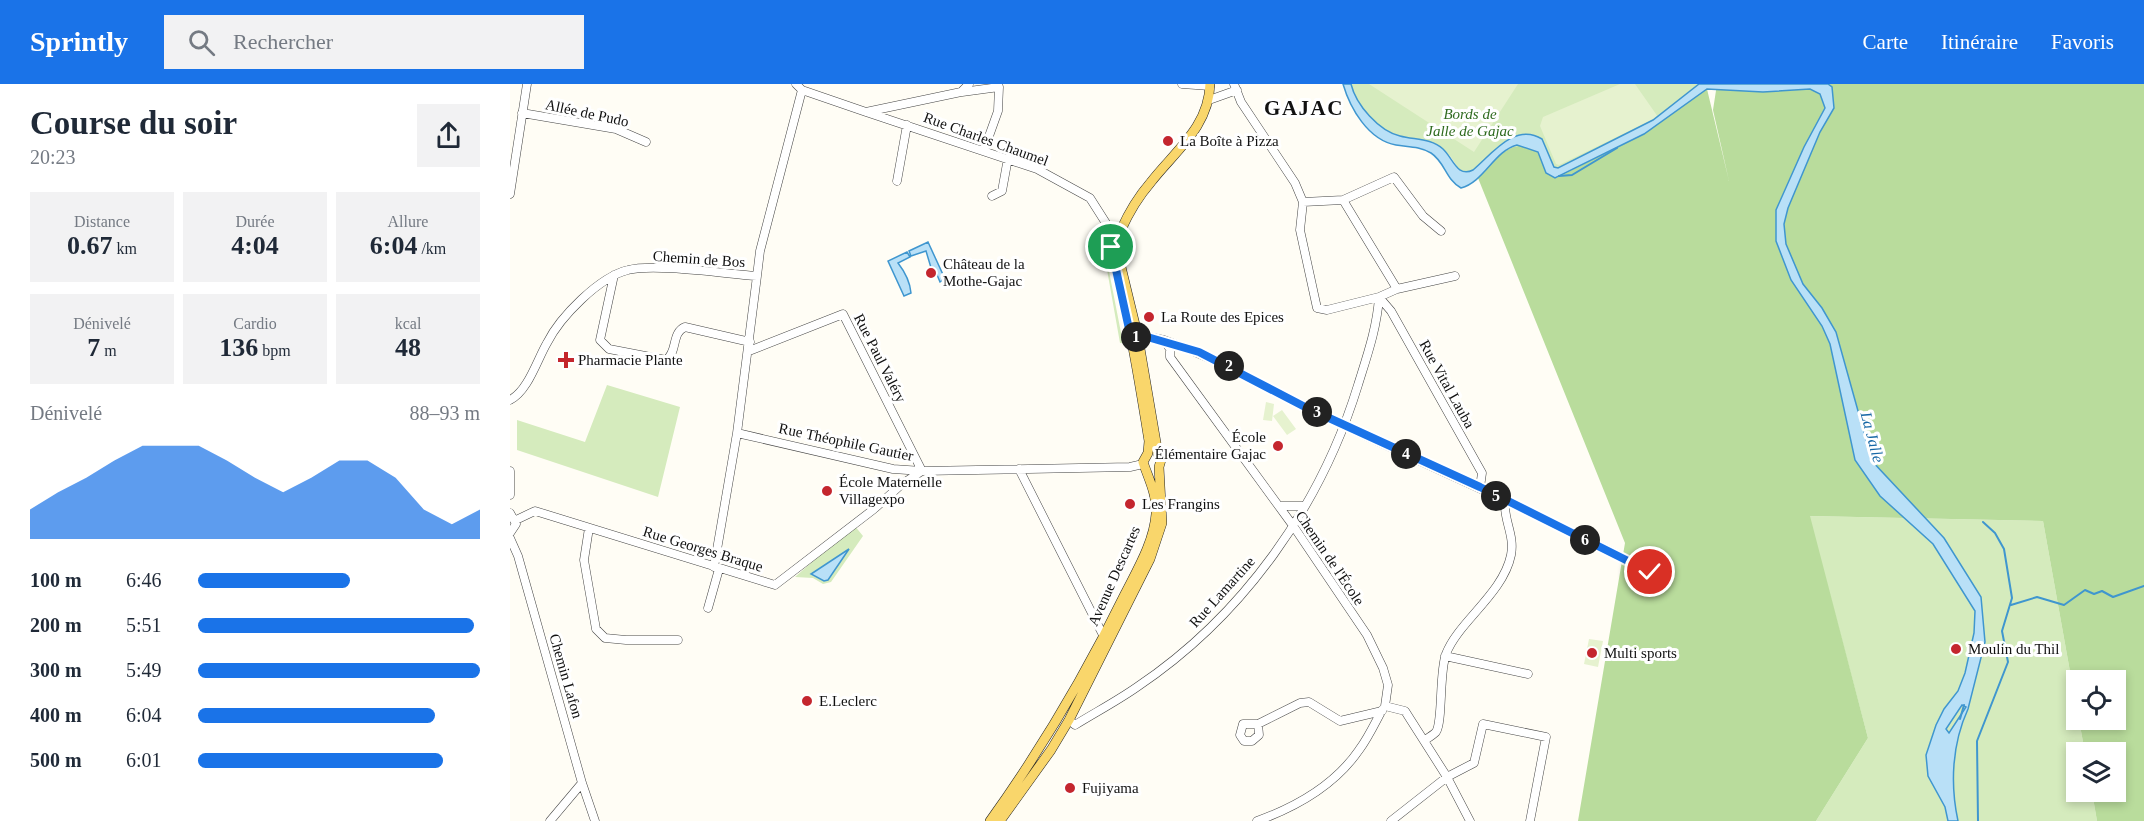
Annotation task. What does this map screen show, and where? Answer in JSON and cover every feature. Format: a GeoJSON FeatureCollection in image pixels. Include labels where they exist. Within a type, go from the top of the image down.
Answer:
{"type":"FeatureCollection","features":[{"type":"Feature","properties":{"kind":"main road"},"geometry":{"type":"LineString","coordinates":[[1116,230],[1127,240],[1117,248],[1107,240],[1151,181],[1196,131],[1209,100],[1210,85]]}},
{"type":"Feature","properties":{"kind":"main road","name":"Avenue Descartes"},"geometry":{"type":"LineString","coordinates":[[1000,821],[1051,750],[1069,720],[1156,546],[1162,523],[1159,467],[1161,460],[1153,454],[1135,338],[1117,248]]}},
{"type":"Feature","properties":{"kind":"main road"},"geometry":{"type":"LineString","coordinates":[[1153,454],[1143,458],[1145,467],[1155,470],[1159,467]]}},
{"type":"Feature","properties":{"kind":"main road","name":"Avenue Descartes"},"geometry":{"type":"LineString","coordinates":[[990,821],[1055,728],[1104,637],[1152,536],[1156,515],[1155,495],[1145,467]]}},
{"type":"Feature","properties":{"kind":"street"},"geometry":{"type":"LineString","coordinates":[[510,194],[527,84]]}},
{"type":"Feature","properties":{"kind":"street"},"geometry":{"type":"LineString","coordinates":[[961,92],[969,84]]}},
{"type":"Feature","properties":{"kind":"street"},"geometry":{"type":"LineString","coordinates":[[1182,84],[1210,85]]}},
{"type":"Feature","properties":{"kind":"street","name":"Rue Charles Chaumel"},"geometry":{"type":"LineString","coordinates":[[799,87],[866,112],[1037,169],[1090,198],[1116,230]]}},
{"type":"Feature","properties":{"kind":"street","name":"Chemin de Bos"},"geometry":{"type":"LineString","coordinates":[[510,400],[519,394],[551,334],[565,317],[614,275],[629,269],[653,269],[757,276],[760,251],[799,87]]}},
{"type":"Feature","properties":{"kind":"street"},"geometry":{"type":"LineString","coordinates":[[866,112],[961,92],[999,87],[998,111],[984,150]]}},
{"type":"Feature","properties":{"kind":"street"},"geometry":{"type":"LineString","coordinates":[[1209,100],[1235,87],[1246,110],[1296,183],[1303,202],[1300,230],[1317,308],[1327,310],[1380,297],[1397,289],[1455,276]]}},
{"type":"Feature","properties":{"kind":"street","name":"Allée de Pudo"},"geometry":{"type":"LineString","coordinates":[[522,113],[616,129],[646,142]]}},
{"type":"Feature","properties":{"kind":"street"},"geometry":{"type":"LineString","coordinates":[[897,181],[907,125]]}},
{"type":"Feature","properties":{"kind":"street"},"geometry":{"type":"LineString","coordinates":[[992,196],[1002,191],[1008,158]]}},
{"type":"Feature","properties":{"kind":"street"},"geometry":{"type":"LineString","coordinates":[[1303,202],[1343,200],[1394,177],[1423,216],[1441,231]]}},
{"type":"Feature","properties":{"kind":"street"},"geometry":{"type":"LineString","coordinates":[[1343,200],[1397,289]]}},
{"type":"Feature","properties":{"kind":"street"},"geometry":{"type":"LineString","coordinates":[[614,275],[600,333],[600,340],[609,349],[666,360],[673,352],[677,334],[685,327],[750,347]]}},
{"type":"Feature","properties":{"kind":"street"},"geometry":{"type":"LineString","coordinates":[[708,608],[717,568],[738,433],[757,276]]}},
{"type":"Feature","properties":{"kind":"street","name":"Rue Lamartine"},"geometry":{"type":"LineString","coordinates":[[1069,720],[1075,725],[1138,687],[1178,656],[1215,624],[1246,590],[1294,527],[1345,426],[1378,320],[1380,297]]}},
{"type":"Feature","properties":{"kind":"street","name":"Rue Vital Lauba"},"geometry":{"type":"LineString","coordinates":[[1380,297],[1482,473],[1480,487]]}},
{"type":"Feature","properties":{"kind":"street","name":"Rue Paul Valéry"},"geometry":{"type":"LineString","coordinates":[[750,347],[843,314],[922,471]]}},
{"type":"Feature","properties":{"kind":"street"},"geometry":{"type":"LineString","coordinates":[[1135,338],[1164,340],[1238,370],[1345,426],[1480,487],[1665,580]]}},
{"type":"Feature","properties":{"kind":"street","name":"Chemin de l'École"},"geometry":{"type":"LineString","coordinates":[[1164,340],[1170,349],[1170,357],[1294,527],[1367,635],[1383,668],[1388,685],[1383,709]]}},
{"type":"Feature","properties":{"kind":"street","name":"Rue Théophile Gautier"},"geometry":{"type":"LineString","coordinates":[[738,433],[893,469],[922,471],[1145,467]]}},
{"type":"Feature","properties":{"kind":"street"},"geometry":{"type":"LineString","coordinates":[[1018,470],[1104,637]]}},
{"type":"Feature","properties":{"kind":"street"},"geometry":{"type":"LineString","coordinates":[[510,471],[510,495]]}},
{"type":"Feature","properties":{"kind":"street","name":"Rue Georges Braque"},"geometry":{"type":"LineString","coordinates":[[513,517],[535,511],[767,583],[779,584],[902,484],[922,471]]}},
{"type":"Feature","properties":{"kind":"street"},"geometry":{"type":"LineString","coordinates":[[1425,740],[1436,732],[1439,720],[1438,702],[1445,656],[1452,641],[1496,587],[1511,555],[1510,525],[1503,512],[1505,501]]}},
{"type":"Feature","properties":{"kind":"street"},"geometry":{"type":"LineString","coordinates":[[1278,506],[1305,506]]}},
{"type":"Feature","properties":{"kind":"street"},"geometry":{"type":"LineString","coordinates":[[510,536],[515,527],[513,517]]}},
{"type":"Feature","properties":{"kind":"street"},"geometry":{"type":"LineString","coordinates":[[589,528],[584,560],[596,629],[605,638],[678,640]]}},
{"type":"Feature","properties":{"kind":"street","name":"Chemin Lafon"},"geometry":{"type":"LineString","coordinates":[[510,536],[518,556],[582,783],[595,821]]}},
{"type":"Feature","properties":{"kind":"street"},"geometry":{"type":"LineString","coordinates":[[1445,656],[1528,674]]}},
{"type":"Feature","properties":{"kind":"street"},"geometry":{"type":"LineString","coordinates":[[1258,724],[1300,703],[1310,702],[1340,721],[1383,709],[1405,711],[1447,777],[1470,821]]}},
{"type":"Feature","properties":{"kind":"street"},"geometry":{"type":"LineString","coordinates":[[1257,821],[1306,800],[1337,773],[1358,752],[1383,709]]}},
{"type":"Feature","properties":{"kind":"street"},"geometry":{"type":"LineString","coordinates":[[1391,821],[1447,777],[1474,763],[1483,724],[1546,737],[1530,821]]}},
{"type":"Feature","properties":{"kind":"street"},"geometry":{"type":"LineString","coordinates":[[550,821],[582,783]]}},
{"type":"Feature","properties":{"kind":"green space","name":"Bords de Jalle de Gajac"},"geometry":{"type":"Polygon","coordinates":[[[1351,84],[1699,84],[1653,120],[1558,168],[1554,167],[1542,139],[1523,134],[1511,137],[1473,170],[1464,172],[1447,153],[1429,142],[1397,136],[1382,128],[1357,100],[1351,84]]]}},
{"type":"Feature","properties":{"kind":"green space"},"geometry":{"type":"Polygon","coordinates":[[[1369,84],[1518,84],[1474,152],[1369,84]]]}},
{"type":"Feature","properties":{"kind":"green space"},"geometry":{"type":"Polygon","coordinates":[[[1620,84],[1635,84],[1658,117],[1559,165],[1556,164],[1540,126],[1543,117],[1620,84]]]}},
{"type":"Feature","properties":{"kind":"green space"},"geometry":{"type":"Polygon","coordinates":[[[1717,84],[2144,84],[2144,821],[2097,821],[2094,802],[2126,802],[2126,742],[2083,742],[2081,730],[2126,730],[2126,670],[2070,670],[2043,521],[1810,516],[1868,738],[1816,821],[1578,821],[1625,543],[1478,178],[1505,151],[1521,146],[1538,152],[1545,170],[1556,178],[1644,134],[1707,89],[1729,181],[1713,110],[1717,84]]]}},
{"type":"Feature","properties":{"kind":"green space"},"geometry":{"type":"Polygon","coordinates":[[[1107,261],[1123,343],[1120,343],[1107,261]]]}},
{"type":"Feature","properties":{"kind":"green space"},"geometry":{"type":"Polygon","coordinates":[[[607,385],[680,407],[658,497],[517,450],[517,420],[585,442],[607,385]]]}},
{"type":"Feature","properties":{"kind":"green space"},"geometry":{"type":"Polygon","coordinates":[[[1266,402],[1274,404],[1272,421],[1263,420],[1266,402]]]}},
{"type":"Feature","properties":{"kind":"green space"},"geometry":{"type":"Polygon","coordinates":[[[1282,410],[1296,429],[1287,435],[1273,416],[1282,410]]]}},
{"type":"Feature","properties":{"kind":"green space"},"geometry":{"type":"Polygon","coordinates":[[[1809,516],[2043,521],[2070,670],[2066,670],[2066,730],[2081,730],[2083,742],[2066,742],[2066,802],[2094,802],[2097,821],[1816,821],[1868,738],[1809,516]]]}},
{"type":"Feature","properties":{"kind":"green space"},"geometry":{"type":"Polygon","coordinates":[[[854,525],[863,536],[831,582],[823,584],[813,578],[795,577],[854,525]]]}},
{"type":"Feature","properties":{"kind":"green space"},"geometry":{"type":"Polygon","coordinates":[[[1589,639],[1603,641],[1598,667],[1584,664],[1589,639]]]}},
{"type":"Feature","properties":{"kind":"water"},"geometry":{"type":"Polygon","coordinates":[[[1343,84],[1351,84],[1363,108],[1384,129],[1400,136],[1438,145],[1459,169],[1468,172],[1504,142],[1522,134],[1542,139],[1554,167],[1558,168],[1653,120],[1699,84],[1828,84],[1832,87],[1834,108],[1820,132],[1788,208],[1784,224],[1786,244],[1803,284],[1822,308],[1836,332],[1872,461],[1944,538],[1981,597],[1985,642],[1959,736],[1954,764],[1953,779],[1958,821],[1948,821],[1945,807],[1928,776],[1926,755],[1936,725],[1944,709],[1958,691],[1965,673],[1974,633],[1975,611],[1933,544],[1880,496],[1855,460],[1830,344],[1822,326],[1791,280],[1776,241],[1776,210],[1804,147],[1825,108],[1820,94],[1810,89],[1763,92],[1707,89],[1644,134],[1555,178],[1546,173],[1538,152],[1517,145],[1502,153],[1476,180],[1461,188],[1456,185],[1431,153],[1386,142],[1369,130],[1355,113],[1343,84]],[[1962,705],[1946,729],[1949,733],[1966,707],[1962,705]]]}},
{"type":"Feature","properties":{"kind":"water"},"geometry":{"type":"Polygon","coordinates":[[[928,242],[945,279],[940,282],[935,270],[932,271],[926,251],[911,256],[909,251],[928,242]]]}},
{"type":"Feature","properties":{"kind":"water"},"geometry":{"type":"Polygon","coordinates":[[[907,252],[910,257],[898,263],[907,277],[911,293],[904,296],[888,261],[907,252]]]}},
{"type":"Feature","properties":{"kind":"water"},"geometry":{"type":"Polygon","coordinates":[[[849,549],[828,580],[824,581],[811,574],[849,549]]]}},
{"type":"Feature","properties":{"kind":"waterway","name":"La Jalle"},"geometry":{"type":"LineString","coordinates":[[1559,176],[1572,175],[1617,148]]}},
{"type":"Feature","properties":{"kind":"waterway"},"geometry":{"type":"LineString","coordinates":[[1978,821],[1977,741],[2008,662],[2002,631],[2012,598],[2004,549],[1995,533],[1983,522]]}},
{"type":"Feature","properties":{"kind":"waterway"},"geometry":{"type":"LineString","coordinates":[[2011,605],[2037,597],[2064,605],[2085,590],[2094,594],[2102,591],[2113,597],[2144,586]]}},
{"type":"Feature","properties":{"kind":"waterway","name":"La Jalle"},"geometry":{"type":"LineString","coordinates":[[1960,719],[1964,705]]}},
{"type":"Feature","properties":{"kind":"place","name":"La Boîte à Pizza"},"geometry":{"type":"Point","coordinates":[1168,141]}},
{"type":"Feature","properties":{"kind":"place","name":"Château de la Mothe-Gajac"},"geometry":{"type":"Point","coordinates":[931,273]}},
{"type":"Feature","properties":{"kind":"place","name":"La Route des Epices"},"geometry":{"type":"Point","coordinates":[1149,317]}},
{"type":"Feature","properties":{"kind":"place","name":"Pharmacie Plante"},"geometry":{"type":"Point","coordinates":[566,360]}},
{"type":"Feature","properties":{"kind":"place","name":"École Élémentaire Gajac"},"geometry":{"type":"Point","coordinates":[1278,446]}},
{"type":"Feature","properties":{"kind":"place","name":"École Maternelle Villagexpo"},"geometry":{"type":"Point","coordinates":[827,491]}},
{"type":"Feature","properties":{"kind":"place","name":"Les Frangins"},"geometry":{"type":"Point","coordinates":[1130,504]}},
{"type":"Feature","properties":{"kind":"place","name":"Moulin du Thil"},"geometry":{"type":"Point","coordinates":[1956,649]}},
{"type":"Feature","properties":{"kind":"place","name":"Multi sports"},"geometry":{"type":"Point","coordinates":[1592,653]}},
{"type":"Feature","properties":{"kind":"place","name":"E.Leclerc"},"geometry":{"type":"Point","coordinates":[807,701]}},
{"type":"Feature","properties":{"kind":"place","name":"Fujiyama"},"geometry":{"type":"Point","coordinates":[1070,788]}},
{"type":"Feature","properties":{"kind":"district","name":"GAJAC"},"geometry":{"type":"Point","coordinates":[1304,108]}},
{"type":"Feature","properties":{"kind":"route"},"geometry":{"type":"LineString","coordinates":[[1111,247],[1131,338],[1144,336],[1164,340],[1199,352],[1238,370],[1305,407],[1480,487],[1650,572]]}}]}
